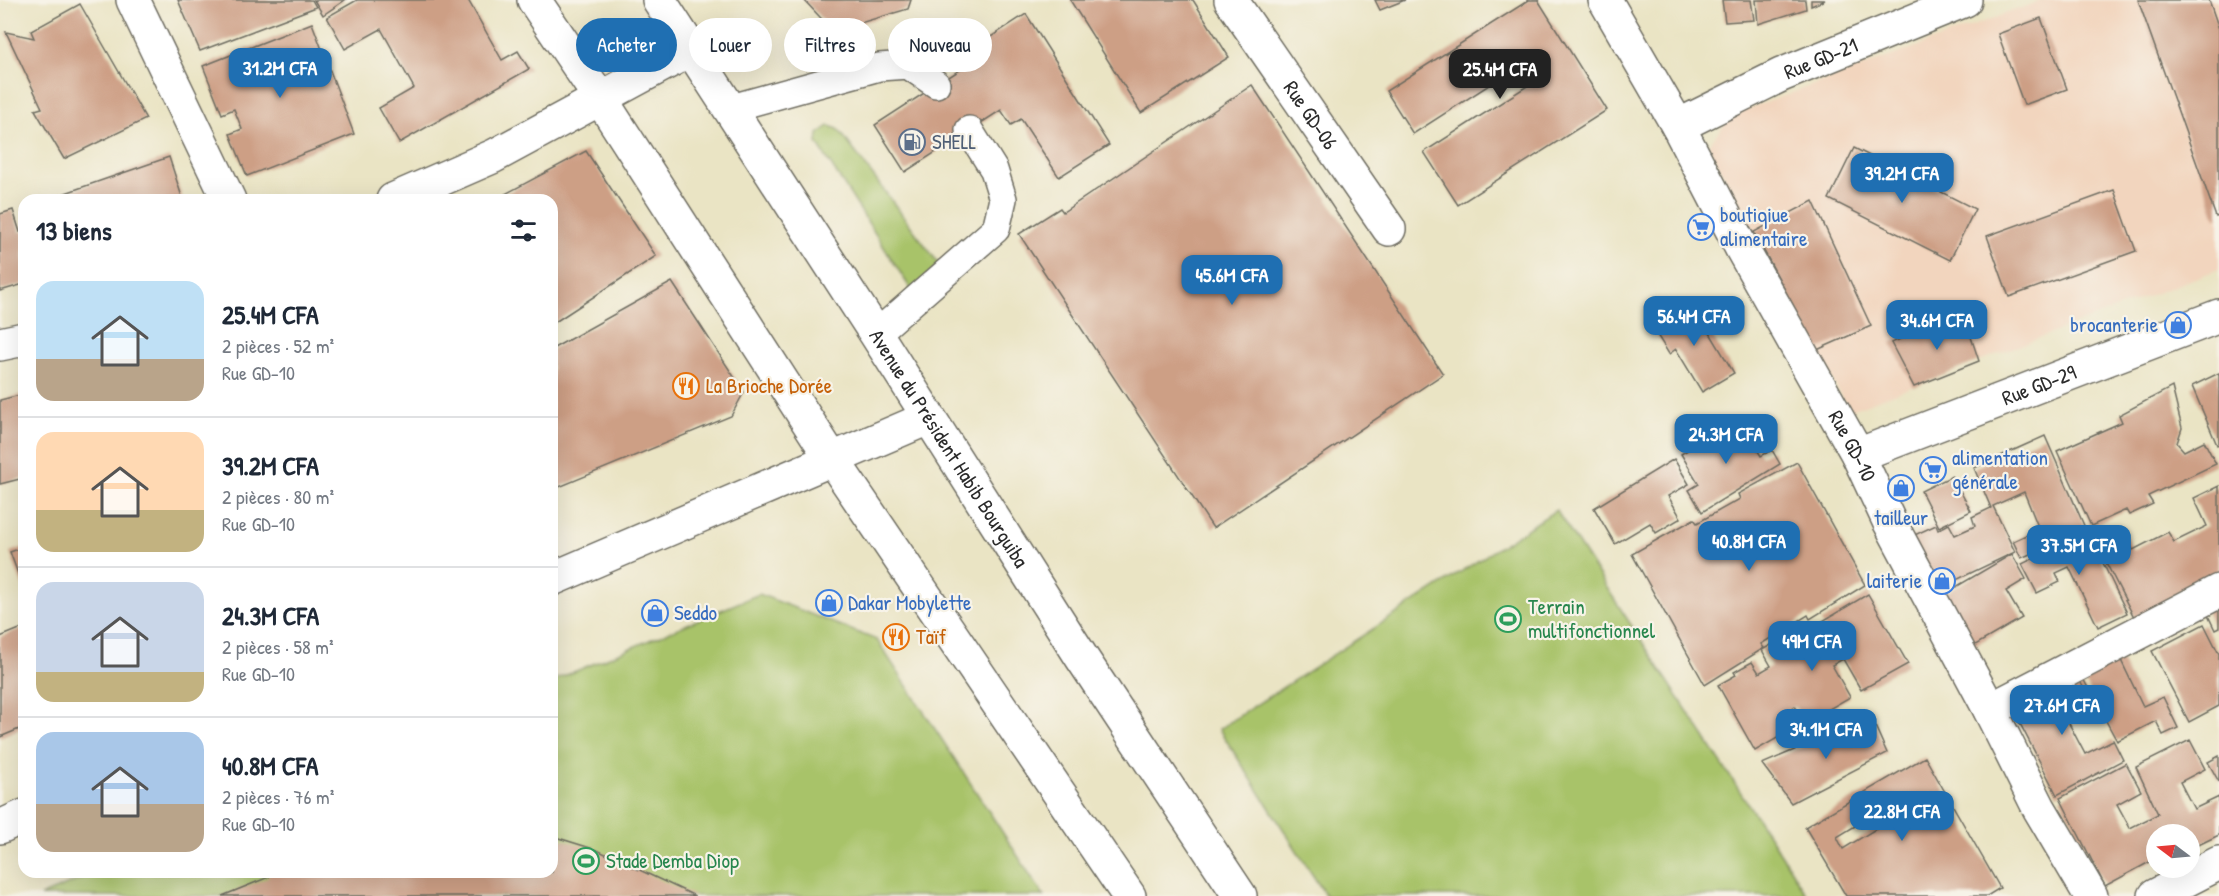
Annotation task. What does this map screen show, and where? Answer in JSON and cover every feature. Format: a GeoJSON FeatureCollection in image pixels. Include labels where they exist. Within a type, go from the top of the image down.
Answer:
{"type":"FeatureCollection","features":[{"type":"Feature","properties":{"kind":"street"},"geometry":{"type":"LineString","coordinates":[[133,0],[226,194]]}},
{"type":"Feature","properties":{"kind":"street"},"geometry":{"type":"LineString","coordinates":[[534,0],[600,98],[832,459],[1129,896]]}},
{"type":"Feature","properties":{"kind":"street","name":"Avenue du Président Habib Bourguiba"},"geometry":{"type":"LineString","coordinates":[[659,0],[689,48]]}},
{"type":"Feature","properties":{"kind":"street","name":"Rue GD-06"},"geometry":{"type":"LineString","coordinates":[[1232,0],[1389,229]]}},
{"type":"Feature","properties":{"kind":"street","name":"Rue GD-10"},"geometry":{"type":"LineString","coordinates":[[1605,0],[1678,126],[1742,249],[1858,454],[1889,521],[1990,710],[2039,808],[2091,896]]}},
{"type":"Feature","properties":{"kind":"street","name":"Rue GD-21"},"geometry":{"type":"LineString","coordinates":[[1678,126],[1925,8],[1965,0]]}},
{"type":"Feature","properties":{"kind":"street"},"geometry":{"type":"LineString","coordinates":[[407,194],[494,156],[689,51]]}},
{"type":"Feature","properties":{"kind":"street","name":"Avenue du Président Habib Bourguiba"},"geometry":{"type":"LineString","coordinates":[[704,72],[876,334],[1082,658],[1240,896]]}},
{"type":"Feature","properties":{"kind":"street","name":"Rue GD-29"},"geometry":{"type":"LineString","coordinates":[[1858,454],[2219,316]]}},
{"type":"Feature","properties":{"kind":"street"},"geometry":{"type":"LineString","coordinates":[[0,345],[18,340]]}},
{"type":"Feature","properties":{"kind":"street"},"geometry":{"type":"LineString","coordinates":[[558,576],[928,418]]}},
{"type":"Feature","properties":{"kind":"street"},"geometry":{"type":"LineString","coordinates":[[1990,710],[2219,591]]}},
{"type":"Feature","properties":{"kind":"street"},"geometry":{"type":"LineString","coordinates":[[0,827],[18,819]]}},
{"type":"Feature","properties":{"kind":"street"},"geometry":{"type":"LineString","coordinates":[[2155,896],[2219,863]]}},
{"type":"Feature","properties":{"kind":"lane"},"geometry":{"type":"LineString","coordinates":[[728,109],[879,67],[908,65],[936,84]]}},
{"type":"Feature","properties":{"kind":"lane"},"geometry":{"type":"LineString","coordinates":[[876,334],[996,228],[1003,199],[994,170],[969,130]]}},
{"type":"Feature","properties":{"kind":"shaded area"},"geometry":{"type":"Polygon","coordinates":[[[2043,0],[2219,0],[2219,269],[1849,411],[1708,146],[1732,115],[2043,0]]]}},
{"type":"Feature","properties":{"kind":"green space"},"geometry":{"type":"Polygon","coordinates":[[[829,126],[838,129],[939,264],[912,291],[817,143],[818,134],[829,126]]]}},
{"type":"Feature","properties":{"kind":"green space","name":"Terrain multifonctionnel"},"geometry":{"type":"Polygon","coordinates":[[[1556,510],[1807,896],[1326,896],[1219,729],[1556,510]]]}},
{"type":"Feature","properties":{"kind":"green space"},"geometry":{"type":"Polygon","coordinates":[[[759,594],[877,640],[1044,896],[40,896],[84,878],[558,878],[558,678],[759,594]]]}},
{"type":"Feature","properties":{"kind":"building"},"geometry":{"type":"Polygon","coordinates":[[[178,0],[312,0],[316,7],[200,51],[178,0]]]}},
{"type":"Feature","properties":{"kind":"building"},"geometry":{"type":"Polygon","coordinates":[[[314,0],[345,0],[323,15],[314,0]]]}},
{"type":"Feature","properties":{"kind":"building"},"geometry":{"type":"Polygon","coordinates":[[[357,0],[468,0],[502,60],[518,51],[529,69],[399,143],[379,108],[414,88],[381,29],[345,49],[327,17],[357,0]]]}},
{"type":"Feature","properties":{"kind":"building"},"geometry":{"type":"Polygon","coordinates":[[[804,0],[911,0],[908,9],[876,18],[821,18],[804,0]]]}},
{"type":"Feature","properties":{"kind":"building"},"geometry":{"type":"Polygon","coordinates":[[[1070,0],[1193,0],[1229,57],[1141,113],[1070,0]]]}},
{"type":"Feature","properties":{"kind":"building"},"geometry":{"type":"Polygon","coordinates":[[[1375,0],[1405,0],[1380,10],[1375,0]]]}},
{"type":"Feature","properties":{"kind":"building"},"geometry":{"type":"Polygon","coordinates":[[[1529,0],[1538,0],[1607,110],[1458,205],[1424,152],[1532,83],[1520,65],[1413,134],[1386,91],[1529,0]]]}},
{"type":"Feature","properties":{"kind":"building"},"geometry":{"type":"Polygon","coordinates":[[[1722,0],[1751,0],[1754,20],[1725,22],[1722,0]]]}},
{"type":"Feature","properties":{"kind":"building"},"geometry":{"type":"Polygon","coordinates":[[[1756,0],[1805,0],[1806,9],[1758,24],[1756,0]]]}},
{"type":"Feature","properties":{"kind":"building"},"geometry":{"type":"Polygon","coordinates":[[[1811,0],[1825,0],[1811,6],[1811,0]]]}},
{"type":"Feature","properties":{"kind":"building"},"geometry":{"type":"Polygon","coordinates":[[[2138,0],[2209,0],[2219,29],[2219,216],[2216,217],[2138,0]]]}},
{"type":"Feature","properties":{"kind":"building"},"geometry":{"type":"Polygon","coordinates":[[[80,4],[146,119],[64,159],[35,110],[42,108],[6,32],[34,38],[31,31],[80,4]]]}},
{"type":"Feature","properties":{"kind":"building"},"geometry":{"type":"Polygon","coordinates":[[[1026,14],[1109,145],[1059,177],[1021,119],[1011,125],[1001,110],[905,172],[875,125],[957,72],[992,72],[992,36],[1026,14]]]}},
{"type":"Feature","properties":{"kind":"building"},"geometry":{"type":"Polygon","coordinates":[[[2041,18],[2067,89],[2024,105],[1998,34],[2041,18]]]}},
{"type":"Feature","properties":{"kind":"building"},"geometry":{"type":"Polygon","coordinates":[[[312,23],[354,134],[247,176],[230,134],[242,129],[234,109],[222,114],[203,66],[312,23]]]}},
{"type":"Feature","properties":{"kind":"building"},"geometry":{"type":"Polygon","coordinates":[[[1252,85],[1443,374],[1213,528],[1019,234],[1060,208],[1063,212],[1252,85]]]}},
{"type":"Feature","properties":{"kind":"building"},"geometry":{"type":"Polygon","coordinates":[[[1854,148],[1975,209],[1950,260],[1829,199],[1854,148]]]}},
{"type":"Feature","properties":{"kind":"building"},"geometry":{"type":"Polygon","coordinates":[[[586,151],[656,256],[558,320],[558,194],[505,194],[586,151]]]}},
{"type":"Feature","properties":{"kind":"building"},"geometry":{"type":"Polygon","coordinates":[[[169,157],[181,194],[62,194],[169,157]]]}},
{"type":"Feature","properties":{"kind":"building"},"geometry":{"type":"Polygon","coordinates":[[[2114,190],[2136,251],[2009,297],[1987,236],[2114,190]]]}},
{"type":"Feature","properties":{"kind":"building"},"geometry":{"type":"Polygon","coordinates":[[[1813,201],[1871,326],[1817,350],[1754,232],[1813,201]]]}},
{"type":"Feature","properties":{"kind":"building"},"geometry":{"type":"Polygon","coordinates":[[[13,210],[18,226],[18,286],[0,291],[0,214],[13,210]]]}},
{"type":"Feature","properties":{"kind":"building"},"geometry":{"type":"Polygon","coordinates":[[[672,282],[744,392],[731,416],[558,488],[558,346],[672,282]]]}},
{"type":"Feature","properties":{"kind":"building"},"geometry":{"type":"Polygon","coordinates":[[[1692,303],[1734,373],[1702,392],[1676,349],[1669,354],[1652,327],[1692,303]]]}},
{"type":"Feature","properties":{"kind":"building"},"geometry":{"type":"Polygon","coordinates":[[[1963,313],[1979,361],[1914,387],[1891,343],[1963,313]]]}},
{"type":"Feature","properties":{"kind":"building"},"geometry":{"type":"Polygon","coordinates":[[[2219,373],[2219,444],[2217,445],[2192,386],[2219,373]]]}},
{"type":"Feature","properties":{"kind":"building"},"geometry":{"type":"Polygon","coordinates":[[[2172,387],[2182,428],[2177,443],[2184,451],[2204,441],[2216,464],[2148,496],[2153,504],[2129,515],[2126,510],[2091,526],[2057,451],[2122,422],[2119,415],[2172,387]]]}},
{"type":"Feature","properties":{"kind":"building"},"geometry":{"type":"Polygon","coordinates":[[[18,396],[18,480],[0,484],[0,400],[18,396]]]}},
{"type":"Feature","properties":{"kind":"building"},"geometry":{"type":"Polygon","coordinates":[[[1738,419],[1761,456],[1772,450],[1780,464],[1702,512],[1689,490],[1699,484],[1681,454],[1738,419]]]}},
{"type":"Feature","properties":{"kind":"building"},"geometry":{"type":"Polygon","coordinates":[[[2045,436],[2086,530],[2021,558],[2013,541],[2039,529],[2024,492],[1993,506],[2015,552],[1933,591],[1908,538],[1936,525],[1938,530],[1949,524],[1955,535],[1975,526],[1972,517],[1991,508],[1974,468],[2045,436]]]}},
{"type":"Feature","properties":{"kind":"building"},"geometry":{"type":"Polygon","coordinates":[[[1674,459],[1689,484],[1668,496],[1681,518],[1656,533],[1650,523],[1615,544],[1594,508],[1674,459]]]}},
{"type":"Feature","properties":{"kind":"building"},"geometry":{"type":"Polygon","coordinates":[[[1797,462],[1865,585],[1810,619],[1808,615],[1761,644],[1764,648],[1705,685],[1632,554],[1694,519],[1697,523],[1740,499],[1738,494],[1797,462]]]}},
{"type":"Feature","properties":{"kind":"building"},"geometry":{"type":"Polygon","coordinates":[[[1952,476],[1971,511],[1939,527],[1921,491],[1952,476]]]}},
{"type":"Feature","properties":{"kind":"building"},"geometry":{"type":"Polygon","coordinates":[[[2219,486],[2219,576],[2135,619],[2095,541],[2121,528],[2133,550],[2168,532],[2174,542],[2207,526],[2194,498],[2219,486]]]}},
{"type":"Feature","properties":{"kind":"building"},"geometry":{"type":"Polygon","coordinates":[[[2088,532],[2127,613],[2098,627],[2069,567],[2056,573],[2060,582],[2037,593],[2022,564],[2088,532]]]}},
{"type":"Feature","properties":{"kind":"building"},"geometry":{"type":"Polygon","coordinates":[[[18,549],[18,574],[10,552],[18,549]]]}},
{"type":"Feature","properties":{"kind":"building"},"geometry":{"type":"Polygon","coordinates":[[[2012,554],[2026,579],[2006,591],[2022,618],[1972,647],[1942,595],[2012,554]]]}},
{"type":"Feature","properties":{"kind":"building"},"geometry":{"type":"Polygon","coordinates":[[[1868,594],[1908,664],[1861,690],[1843,659],[1832,665],[1850,697],[1805,723],[1795,706],[1784,713],[1793,729],[1755,751],[1718,685],[1736,675],[1734,672],[1752,662],[1759,673],[1771,666],[1762,650],[1806,625],[1820,649],[1832,642],[1821,622],[1868,594]]]}},
{"type":"Feature","properties":{"kind":"building"},"geometry":{"type":"Polygon","coordinates":[[[2219,601],[2219,628],[2215,630],[2205,609],[2219,601]]]}},
{"type":"Feature","properties":{"kind":"building"},"geometry":{"type":"Polygon","coordinates":[[[2204,624],[2219,654],[2219,706],[2189,722],[2152,651],[2204,624]]]}},
{"type":"Feature","properties":{"kind":"building"},"geometry":{"type":"Polygon","coordinates":[[[18,630],[18,730],[0,737],[0,637],[18,630]]]}},
{"type":"Feature","properties":{"kind":"building"},"geometry":{"type":"Polygon","coordinates":[[[2118,654],[2143,706],[2163,697],[2178,728],[2163,735],[2156,721],[2117,741],[2080,673],[2118,654]]]}},
{"type":"Feature","properties":{"kind":"building"},"geometry":{"type":"Polygon","coordinates":[[[2076,673],[2089,699],[2063,712],[2085,754],[2113,740],[2123,760],[2057,795],[2012,708],[2076,673]]]}},
{"type":"Feature","properties":{"kind":"building"},"geometry":{"type":"Polygon","coordinates":[[[1871,717],[1887,753],[1791,803],[1762,764],[1871,717]]]}},
{"type":"Feature","properties":{"kind":"building"},"geometry":{"type":"Polygon","coordinates":[[[2190,740],[2205,769],[2180,782],[2194,809],[2219,797],[2219,835],[2200,844],[2200,824],[2146,824],[2146,864],[2105,886],[2060,798],[2126,763],[2141,791],[2117,804],[2130,828],[2158,814],[2136,767],[2190,740]]]}},
{"type":"Feature","properties":{"kind":"building"},"geometry":{"type":"Polygon","coordinates":[[[2219,756],[2219,782],[2208,762],[2219,756]]]}},
{"type":"Feature","properties":{"kind":"building"},"geometry":{"type":"Polygon","coordinates":[[[1925,757],[2000,888],[1987,896],[1846,896],[1805,827],[1925,757]],[[1896,801],[1837,837],[1843,849],[1902,813],[1896,801]]]}},
{"type":"Feature","properties":{"kind":"building","name":"Stade Demba Diop"},"geometry":{"type":"Polygon","coordinates":[[[558,838],[597,850],[695,896],[222,896],[267,878],[558,878],[558,838]]]}},
{"type":"Feature","properties":{"kind":"place","name":"SHELL"},"geometry":{"type":"Point","coordinates":[912,142]}},
{"type":"Feature","properties":{"kind":"place","name":"boutiqiue alimentaire"},"geometry":{"type":"Point","coordinates":[1701,227]}},
{"type":"Feature","properties":{"kind":"place","name":"brocanterie"},"geometry":{"type":"Point","coordinates":[2178,325]}},
{"type":"Feature","properties":{"kind":"place","name":"La Brioche Dorée"},"geometry":{"type":"Point","coordinates":[686,386]}},
{"type":"Feature","properties":{"kind":"place","name":"alimentation générale"},"geometry":{"type":"Point","coordinates":[1933,470]}},
{"type":"Feature","properties":{"kind":"place","name":"tailleur"},"geometry":{"type":"Point","coordinates":[1901,488]}},
{"type":"Feature","properties":{"kind":"place","name":"laiterie"},"geometry":{"type":"Point","coordinates":[1942,581]}},
{"type":"Feature","properties":{"kind":"place","name":"Dakar Mobylette"},"geometry":{"type":"Point","coordinates":[829,603]}},
{"type":"Feature","properties":{"kind":"place","name":"Seddo"},"geometry":{"type":"Point","coordinates":[655,613]}},
{"type":"Feature","properties":{"kind":"place","name":"Terrain multifonctionnel"},"geometry":{"type":"Point","coordinates":[1508,619]}},
{"type":"Feature","properties":{"kind":"place","name":"Taïf"},"geometry":{"type":"Point","coordinates":[896,637]}},
{"type":"Feature","properties":{"kind":"place","name":"Stade Demba Diop"},"geometry":{"type":"Point","coordinates":[586,861]}}]}
